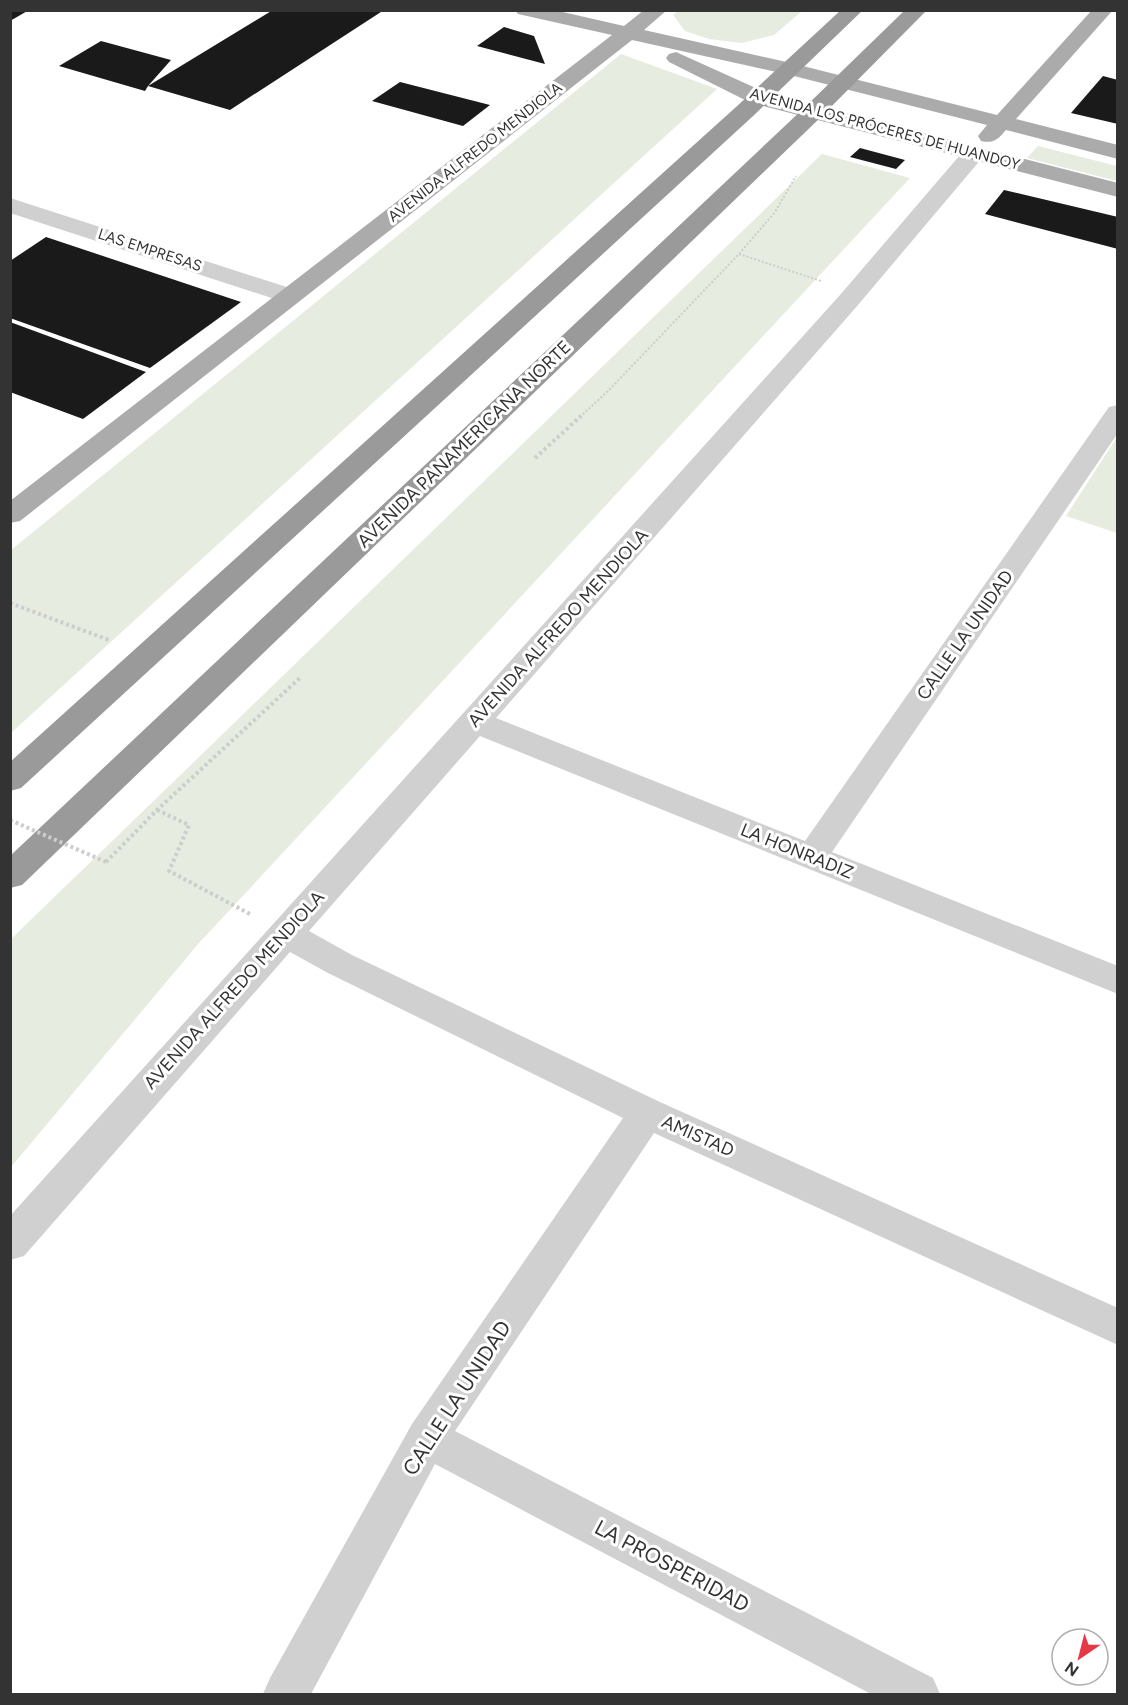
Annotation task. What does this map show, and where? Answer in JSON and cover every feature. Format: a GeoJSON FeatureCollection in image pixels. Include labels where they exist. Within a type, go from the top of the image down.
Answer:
{"type":"FeatureCollection","features":[{"type":"Feature","properties":{"kind":"highway"},"geometry":{"type":"LineString","coordinates":[[10,780],[791,69],[852,10]]}},
{"type":"Feature","properties":{"kind":"highway","name":"AVENIDA PANAMERICANA NORTE"},"geometry":{"type":"LineString","coordinates":[[10,876],[813,112],[917,10]]}},
{"type":"Feature","properties":{"kind":"main road","name":"AVENIDA LOS PRÓCERES DE HUANDOY"},"geometry":{"type":"LineString","coordinates":[[525,10],[791,69],[1118,152]]}},
{"type":"Feature","properties":{"kind":"main road","name":"AVENIDA ALFREDO MENDIOLA"},"geometry":{"type":"LineString","coordinates":[[10,515],[657,10]]}},
{"type":"Feature","properties":{"kind":"main road","name":"AVENIDA ALFREDO MENDIOLA"},"geometry":{"type":"LineString","coordinates":[[974,153],[1103,10]]}},
{"type":"Feature","properties":{"kind":"main road","name":"AVENIDA LOS PRÓCERES DE HUANDOY"},"geometry":{"type":"LineString","coordinates":[[625,34],[759,98],[1118,190]]}},
{"type":"Feature","properties":{"kind":"street","name":"AVENIDA ALFREDO MENDIOLA"},"geometry":{"type":"LineString","coordinates":[[10,1244],[849,300],[974,153]]}},
{"type":"Feature","properties":{"kind":"street","name":"LAS EMPRESAS"},"geometry":{"type":"LineString","coordinates":[[10,205],[290,296]]}},
{"type":"Feature","properties":{"kind":"street","name":"CALLE LA UNIDAD"},"geometry":{"type":"LineString","coordinates":[[812,856],[1118,413]]}},
{"type":"Feature","properties":{"kind":"street","name":"LA HONRADIZ"},"geometry":{"type":"LineString","coordinates":[[476,722],[1118,981]]}},
{"type":"Feature","properties":{"kind":"street","name":"AMISTAD"},"geometry":{"type":"LineString","coordinates":[[285,933],[340,964],[647,1113],[1118,1327]]}},
{"type":"Feature","properties":{"kind":"street","name":"CALLE LA UNIDAD"},"geometry":{"type":"LineString","coordinates":[[286,1695],[427,1438],[647,1113]]}},
{"type":"Feature","properties":{"kind":"street","name":"LA PROSPERIDAD"},"geometry":{"type":"LineString","coordinates":[[427,1438],[917,1695]]}},
{"type":"Feature","properties":{"kind":"path"},"geometry":{"type":"LineString","coordinates":[[535,458],[609,390],[739,254],[775,212],[797,175]]}},
{"type":"Feature","properties":{"kind":"path"},"geometry":{"type":"LineString","coordinates":[[739,254],[830,284]]}},
{"type":"Feature","properties":{"kind":"path"},"geometry":{"type":"LineString","coordinates":[[10,603],[113,642]]}},
{"type":"Feature","properties":{"kind":"path"},"geometry":{"type":"LineString","coordinates":[[10,820],[106,862],[157,810],[301,677]]}},
{"type":"Feature","properties":{"kind":"path"},"geometry":{"type":"LineString","coordinates":[[157,810],[189,825],[169,871],[285,933]]}},
{"type":"Feature","properties":{"kind":"shaded area"},"geometry":{"type":"Polygon","coordinates":[[[678,11],[802,11],[774,35],[742,43],[709,39],[685,31],[673,15],[678,11]]]}},
{"type":"Feature","properties":{"kind":"shaded area"},"geometry":{"type":"Polygon","coordinates":[[[621,54],[717,89],[11,733],[11,550],[621,54]]]}},
{"type":"Feature","properties":{"kind":"shaded area"},"geometry":{"type":"Polygon","coordinates":[[[1038,146],[1117,166],[1117,181],[1027,158],[1038,146]]]}},
{"type":"Feature","properties":{"kind":"shaded area"},"geometry":{"type":"Polygon","coordinates":[[[822,154],[910,178],[199,943],[11,1167],[11,939],[822,154]]]}},
{"type":"Feature","properties":{"kind":"shaded area"},"geometry":{"type":"Polygon","coordinates":[[[1117,437],[1117,533],[1066,516],[1117,437]]]}},
{"type":"Feature","properties":{"kind":"building"},"geometry":{"type":"Polygon","coordinates":[[[10,10],[29,10],[10,21],[10,10]]]}},
{"type":"Feature","properties":{"kind":"building"},"geometry":{"type":"Polygon","coordinates":[[[273,10],[384,10],[230,110],[148,86],[273,10]]]}},
{"type":"Feature","properties":{"kind":"building"},"geometry":{"type":"Polygon","coordinates":[[[504,27],[534,36],[545,64],[477,46],[504,27]]]}},
{"type":"Feature","properties":{"kind":"building"},"geometry":{"type":"Polygon","coordinates":[[[101,41],[171,60],[145,91],[59,66],[101,41]]]}},
{"type":"Feature","properties":{"kind":"building"},"geometry":{"type":"Polygon","coordinates":[[[1103,76],[1118,80],[1118,124],[1071,113],[1103,76]]]}},
{"type":"Feature","properties":{"kind":"building"},"geometry":{"type":"Polygon","coordinates":[[[400,82],[490,105],[463,126],[372,101],[400,82]]]}},
{"type":"Feature","properties":{"kind":"building"},"geometry":{"type":"Polygon","coordinates":[[[860,148],[905,160],[896,169],[850,157],[860,148]]]}},
{"type":"Feature","properties":{"kind":"building"},"geometry":{"type":"Polygon","coordinates":[[[1004,190],[1118,217],[1118,249],[985,214],[1004,190]]]}},
{"type":"Feature","properties":{"kind":"building"},"geometry":{"type":"Polygon","coordinates":[[[46,237],[241,302],[150,368],[10,318],[10,261],[46,237]]]}},
{"type":"Feature","properties":{"kind":"building"},"geometry":{"type":"Polygon","coordinates":[[[10,322],[146,372],[83,419],[10,392],[10,322]]]}}]}
